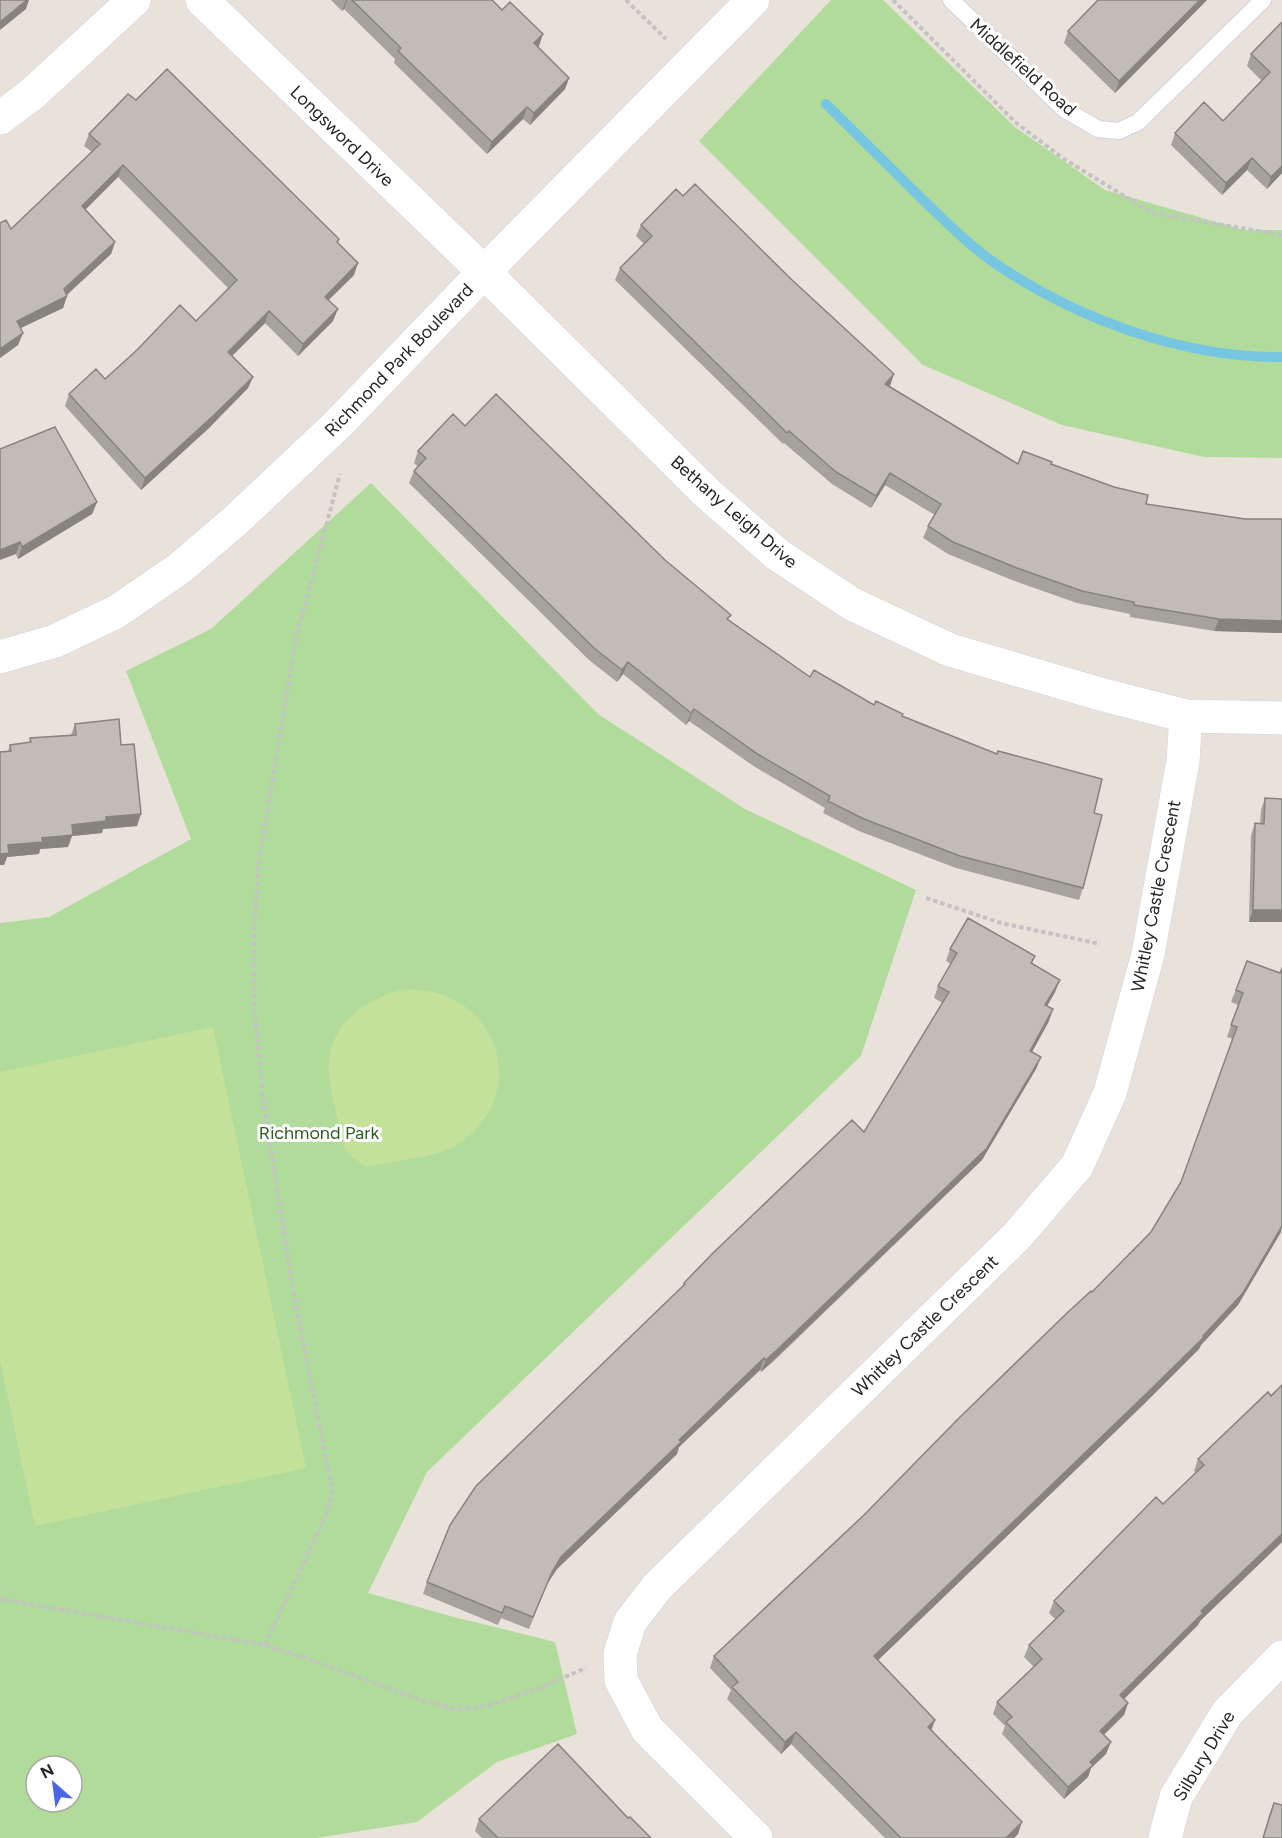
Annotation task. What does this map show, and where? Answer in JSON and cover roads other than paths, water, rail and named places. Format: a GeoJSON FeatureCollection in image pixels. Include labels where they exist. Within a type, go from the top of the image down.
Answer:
{"type":"FeatureCollection","features":[{"type":"Feature","properties":{"kind":"street"},"geometry":{"type":"LineString","coordinates":[[0,118],[32,94],[134,0]]}},
{"type":"Feature","properties":{"kind":"street","name":"Longsword Drive"},"geometry":{"type":"LineString","coordinates":[[202,0],[483,272]]}},
{"type":"Feature","properties":{"kind":"street","name":"Richmond Park Boulevard"},"geometry":{"type":"LineString","coordinates":[[0,657],[55,641],[116,612],[180,568],[236,520],[337,426],[483,272],[753,0]]}},
{"type":"Feature","properties":{"kind":"street","name":"Bethany Leigh Drive"},"geometry":{"type":"LineString","coordinates":[[483,272],[708,494],[778,555],[852,604],[950,650],[1100,694],[1186,716],[1282,718]]}},
{"type":"Feature","properties":{"kind":"street","name":"Whitley Castle Crescent"},"geometry":{"type":"LineString","coordinates":[[756,1838],[647,1729],[621,1680],[621,1654],[630,1622],[657,1587],[1016,1238],[1077,1166],[1110,1093],[1148,954],[1183,761],[1186,716]]}},
{"type":"Feature","properties":{"kind":"street","name":"Silbury Drive"},"geometry":{"type":"LineString","coordinates":[[1165,1838],[1176,1797],[1227,1713],[1282,1657]]}},
{"type":"Feature","properties":{"kind":"lane","name":"Middlefield Road"},"geometry":{"type":"LineString","coordinates":[[951,0],[1064,109],[1098,129],[1119,131],[1138,122],[1263,0]]}},
{"type":"Feature","properties":{"kind":"waterway"},"geometry":{"type":"LineString","coordinates":[[826,104],[967,241],[999,266],[1030,285],[1098,319],[1171,343],[1245,356],[1282,357]]}},
{"type":"Feature","properties":{"kind":"park label","name":"Richmond Park"},"geometry":{"type":"Point","coordinates":[319,1133]}}]}
